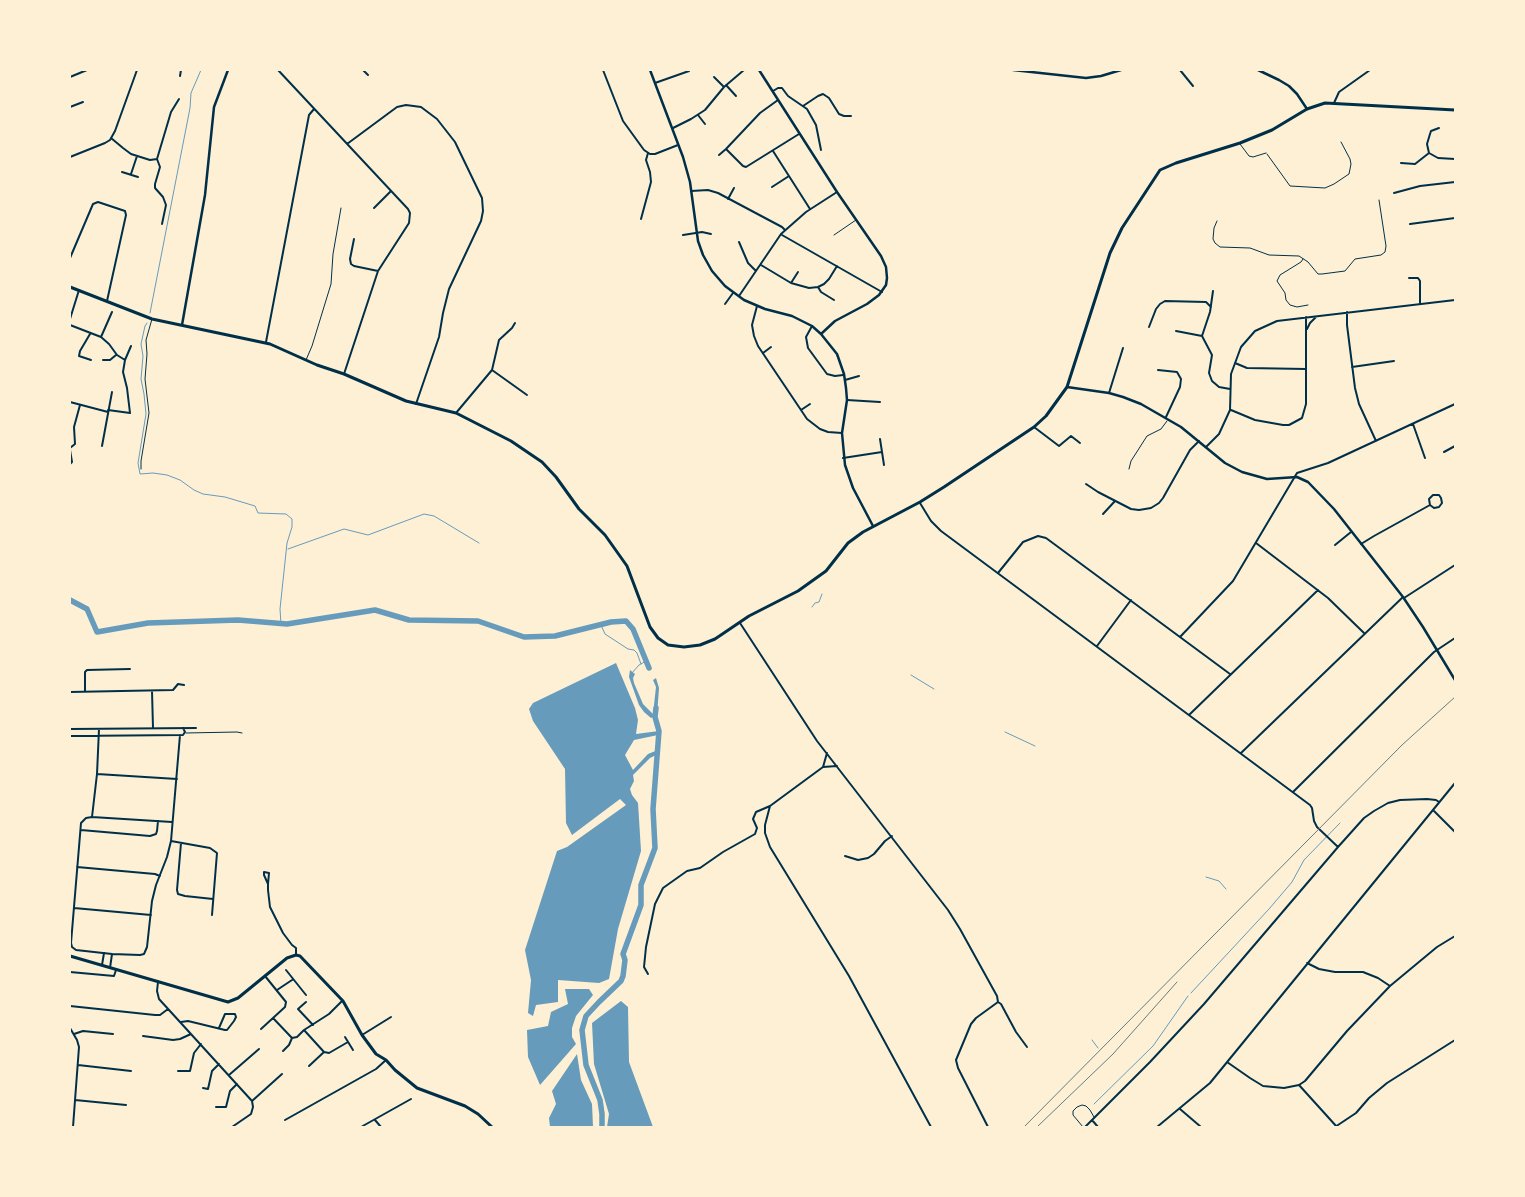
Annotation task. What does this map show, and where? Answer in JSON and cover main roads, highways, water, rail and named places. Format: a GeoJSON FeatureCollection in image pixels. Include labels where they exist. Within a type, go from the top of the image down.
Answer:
{"type":"FeatureCollection","features":[{"type":"Feature","properties":{"kind":"main road"},"geometry":{"type":"LineString","coordinates":[[70,287],[152,319],[266,342],[394,397],[456,413],[511,441],[533,455],[547,467],[579,509],[605,535],[624,561],[632,577],[650,627],[660,640],[673,646],[694,646],[715,638],[740,622],[798,591],[826,570],[848,543],[873,526],[920,502],[944,487],[1034,427],[1046,416],[1067,387],[1110,253],[1122,228],[1160,170],[1176,163],[1240,143],[1272,130],[1307,109],[1325,103],[1455,110]]}},
{"type":"Feature","properties":{"kind":"main road"},"geometry":{"type":"LineString","coordinates":[[70,956],[228,1002],[238,998],[286,958],[296,955],[300,956],[343,1001],[375,1052],[417,1088],[465,1106],[485,1119],[492,1127]]}},
{"type":"Feature","properties":{"kind":"water"},"geometry":{"type":"Polygon","coordinates":[[[616,663],[635,708],[638,720],[636,734],[659,731],[658,735],[634,740],[625,755],[633,770],[648,754],[658,750],[658,754],[650,758],[633,775],[634,781],[630,789],[638,803],[641,851],[618,929],[609,979],[599,983],[558,980],[558,1002],[536,1005],[533,1016],[528,1013],[531,980],[525,950],[557,851],[567,847],[626,805],[620,799],[572,835],[566,823],[565,769],[533,721],[529,709],[533,703],[616,663]]]}},
{"type":"Feature","properties":{"kind":"water"},"geometry":{"type":"Polygon","coordinates":[[[630,670],[635,674],[633,678],[634,683],[643,704],[653,714],[656,687],[653,680],[656,678],[659,688],[657,715],[651,718],[639,705],[629,677],[630,670]]]}},
{"type":"Feature","properties":{"kind":"water"},"geometry":{"type":"Polygon","coordinates":[[[565,989],[589,989],[593,995],[576,1016],[572,1028],[572,1037],[576,1044],[540,1085],[528,1057],[527,1030],[548,1026],[551,1012],[568,1004],[565,989]]]}},
{"type":"Feature","properties":{"kind":"water"},"geometry":{"type":"Polygon","coordinates":[[[621,1001],[628,1007],[629,1062],[653,1127],[607,1127],[609,1114],[594,1064],[592,1023],[621,1001]]]}},
{"type":"Feature","properties":{"kind":"water"},"geometry":{"type":"Polygon","coordinates":[[[577,1054],[581,1080],[592,1104],[593,1127],[550,1127],[549,1118],[556,1104],[552,1091],[577,1054]]]}},
{"type":"Feature","properties":{"kind":"waterway"},"geometry":{"type":"LineString","coordinates":[[150,313],[190,108],[191,93],[201,70]]}},
{"type":"Feature","properties":{"kind":"waterway"},"geometry":{"type":"LineString","coordinates":[[147,323],[141,344],[143,356],[141,379],[146,414],[138,463],[140,474],[167,475],[180,480],[203,494],[225,497],[255,506],[258,513],[286,514],[292,519],[292,527],[287,543],[280,609],[281,624]]}},
{"type":"Feature","properties":{"kind":"waterway"},"geometry":{"type":"LineString","coordinates":[[288,549],[344,529],[368,535],[424,514],[434,516],[479,543]]}},
{"type":"Feature","properties":{"kind":"waterway"},"geometry":{"type":"LineString","coordinates":[[812,607],[815,603],[819,602],[822,594]]}},
{"type":"Feature","properties":{"kind":"waterway"},"geometry":{"type":"LineString","coordinates":[[70,600],[87,609],[97,632],[148,623],[238,620],[287,624],[375,610],[409,620],[478,621],[524,637],[555,636],[611,622],[626,621],[633,629],[649,668]]}},
{"type":"Feature","properties":{"kind":"waterway"},"geometry":{"type":"LineString","coordinates":[[601,625],[605,634],[628,649],[634,650],[641,664]]}},
{"type":"Feature","properties":{"kind":"waterway"},"geometry":{"type":"LineString","coordinates":[[632,673],[639,665],[646,661]]}},
{"type":"Feature","properties":{"kind":"waterway"},"geometry":{"type":"LineString","coordinates":[[911,675],[934,689]]}},
{"type":"Feature","properties":{"kind":"waterway"},"geometry":{"type":"LineString","coordinates":[[602,1127],[600,1100],[586,1065],[582,1030],[586,1016],[621,981],[625,960],[623,954],[641,905],[641,885],[655,848],[653,809],[659,731],[655,717],[656,708]]}},
{"type":"Feature","properties":{"kind":"waterway"},"geometry":{"type":"LineString","coordinates":[[1005,732],[1035,746]]}},
{"type":"Feature","properties":{"kind":"waterway"},"geometry":{"type":"LineString","coordinates":[[1191,993],[1269,909],[1292,882],[1304,860],[1340,823]]}},
{"type":"Feature","properties":{"kind":"waterway"},"geometry":{"type":"LineString","coordinates":[[1206,877],[1219,881],[1226,889]]}},
{"type":"Feature","properties":{"kind":"waterway"},"geometry":{"type":"LineString","coordinates":[[1094,1104],[1153,1046],[1188,996]]}},
{"type":"Feature","properties":{"kind":"waterway"},"geometry":{"type":"LineString","coordinates":[[1092,1040],[1098,1048]]}},
{"type":"Feature","properties":{"kind":"railway"},"geometry":{"type":"LineString","coordinates":[[1024,1127],[1402,745],[1455,697]]}},
{"type":"Feature","properties":{"kind":"railway"},"geometry":{"type":"LineString","coordinates":[[1037,1127],[1113,1054],[1177,982]]}}]}
